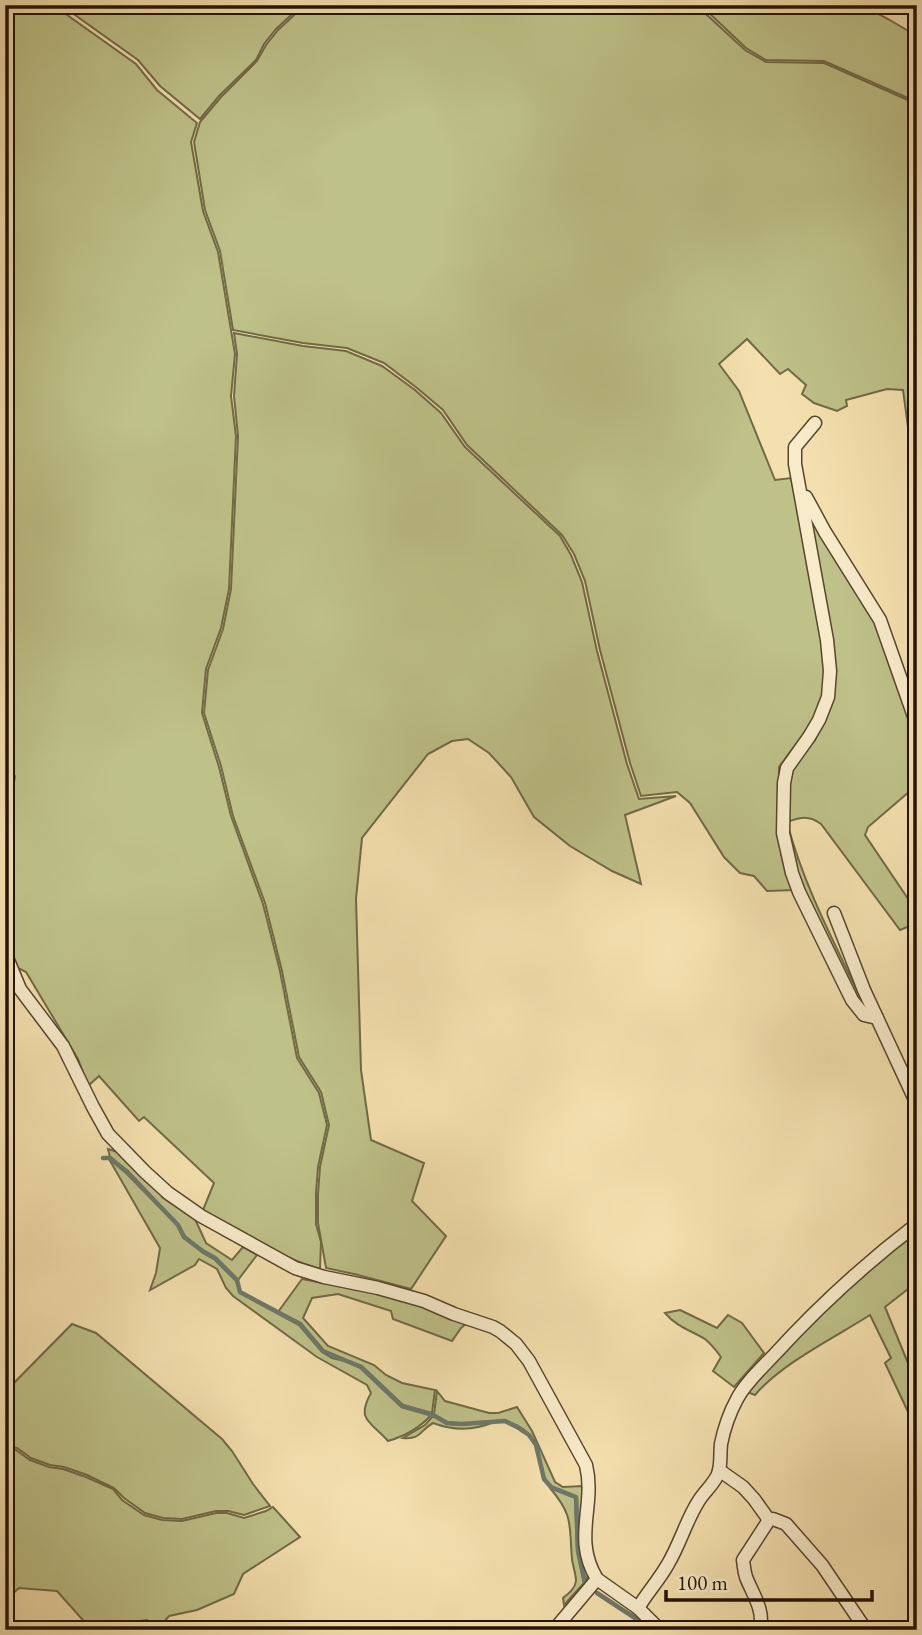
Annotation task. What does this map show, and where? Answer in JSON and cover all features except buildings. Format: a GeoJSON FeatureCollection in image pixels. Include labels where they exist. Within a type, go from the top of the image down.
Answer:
{"type":"FeatureCollection","features":[{"type":"Feature","properties":{"kind":"street"},"geometry":{"type":"LineString","coordinates":[[815,423],[795,447],[795,464],[827,640],[830,671],[828,697],[809,737],[787,768],[782,801],[783,833],[799,892],[852,1000],[864,1015],[877,1018]]}},
{"type":"Feature","properties":{"kind":"street"},"geometry":{"type":"LineString","coordinates":[[795,464],[812,510],[880,620],[917,725]]}},
{"type":"Feature","properties":{"kind":"street"},"geometry":{"type":"LineString","coordinates":[[834,913],[877,1018],[917,1104]]}},
{"type":"Feature","properties":{"kind":"street"},"geometry":{"type":"LineString","coordinates":[[5,953],[20,989],[63,1046],[108,1134],[168,1193],[201,1216],[295,1268],[424,1301],[493,1327],[516,1344],[536,1373],[586,1465],[589,1484],[584,1542],[588,1562],[597,1579],[638,1608],[660,1630]]}},
{"type":"Feature","properties":{"kind":"street"},"geometry":{"type":"LineString","coordinates":[[638,1608],[680,1544],[698,1501],[715,1480],[724,1432],[746,1386],[814,1314],[917,1224]]}},
{"type":"Feature","properties":{"kind":"street"},"geometry":{"type":"LineString","coordinates":[[5,1424],[5,1437]]}},
{"type":"Feature","properties":{"kind":"street"},"geometry":{"type":"LineString","coordinates":[[719,1470],[743,1487],[769,1520]]}},
{"type":"Feature","properties":{"kind":"street"},"geometry":{"type":"LineString","coordinates":[[759,1630],[760,1610],[745,1574],[743,1560],[769,1520]]}},
{"type":"Feature","properties":{"kind":"street"},"geometry":{"type":"LineString","coordinates":[[769,1520],[786,1524],[822,1565],[866,1630]]}},
{"type":"Feature","properties":{"kind":"street"},"geometry":{"type":"LineString","coordinates":[[554,1630],[597,1579]]}},
{"type":"Feature","properties":{"kind":"green space"},"geometry":{"type":"Polygon","coordinates":[[[5,5],[53,5],[136,64],[157,90],[197,123],[191,142],[203,211],[218,252],[235,354],[231,396],[236,436],[229,589],[221,628],[206,669],[202,713],[231,816],[263,904],[280,971],[297,1058],[319,1093],[327,1125],[318,1167],[316,1194],[316,1224],[321,1242],[320,1269],[275,1251],[203,1210],[214,1183],[144,1117],[139,1121],[99,1076],[88,1086],[78,1059],[26,972],[14,966],[5,942],[5,796],[13,789],[15,776],[5,763],[5,5]]]}},
{"type":"Feature","properties":{"kind":"green space"},"geometry":{"type":"Polygon","coordinates":[[[61,5],[302,5],[276,29],[256,60],[200,119],[160,86],[138,60],[61,5]]]}},
{"type":"Feature","properties":{"kind":"green space"},"geometry":{"type":"Polygon","coordinates":[[[305,5],[701,5],[706,14],[745,50],[766,62],[824,63],[917,104],[917,441],[908,427],[903,390],[887,389],[846,400],[847,406],[837,411],[814,403],[802,394],[806,385],[788,369],[780,374],[747,339],[719,364],[739,391],[775,480],[791,478],[812,574],[826,675],[823,699],[810,725],[779,767],[778,839],[795,890],[767,891],[754,876],[740,873],[724,857],[690,803],[677,792],[641,796],[600,650],[585,581],[574,554],[562,535],[467,445],[443,410],[384,363],[347,348],[233,330],[220,251],[205,210],[194,142],[200,122],[257,61],[278,30],[305,5]]]}},
{"type":"Feature","properties":{"kind":"green space"},"geometry":{"type":"Polygon","coordinates":[[[703,5],[862,5],[917,36],[917,102],[824,61],[766,60],[746,48],[703,5]]]}},
{"type":"Feature","properties":{"kind":"green space"},"geometry":{"type":"Polygon","coordinates":[[[234,333],[346,351],[382,366],[441,413],[465,447],[560,536],[582,582],[597,651],[639,799],[676,796],[625,815],[641,884],[612,871],[570,846],[534,817],[511,777],[489,753],[468,739],[452,741],[428,754],[362,838],[356,899],[361,1070],[371,1140],[424,1163],[412,1201],[446,1236],[411,1289],[326,1268],[318,1223],[318,1194],[320,1167],[329,1125],[321,1092],[299,1057],[265,903],[233,816],[204,713],[208,670],[223,629],[231,589],[238,436],[234,396],[237,354],[234,333]]]}},
{"type":"Feature","properties":{"kind":"green space"},"geometry":{"type":"Polygon","coordinates":[[[803,492],[880,628],[917,732],[917,785],[868,827],[865,835],[917,912],[917,923],[900,930],[821,824],[805,818],[787,822],[812,895],[867,1011],[857,1002],[800,885],[785,832],[788,781],[796,764],[815,740],[830,702],[803,492]]]}},
{"type":"Feature","properties":{"kind":"green space"},"geometry":{"type":"Polygon","coordinates":[[[108,1149],[124,1154],[156,1183],[162,1197],[195,1219],[206,1243],[232,1260],[243,1247],[257,1255],[238,1280],[215,1257],[204,1252],[185,1236],[178,1224],[128,1171],[110,1157],[108,1149]]]}},
{"type":"Feature","properties":{"kind":"green space"},"geometry":{"type":"Polygon","coordinates":[[[109,1159],[177,1225],[183,1237],[214,1259],[236,1281],[240,1293],[299,1325],[322,1352],[361,1368],[402,1407],[431,1415],[411,1431],[388,1441],[365,1415],[371,1393],[367,1385],[317,1357],[233,1296],[217,1269],[199,1259],[195,1265],[150,1290],[160,1248],[109,1159]]]}},
{"type":"Feature","properties":{"kind":"green space"},"geometry":{"type":"Polygon","coordinates":[[[917,1230],[917,1282],[885,1307],[917,1385],[917,1427],[885,1363],[891,1358],[870,1315],[779,1372],[755,1395],[747,1392],[756,1378],[855,1281],[917,1230]]]}},
{"type":"Feature","properties":{"kind":"green space"},"geometry":{"type":"Polygon","coordinates":[[[302,1279],[407,1299],[467,1323],[452,1341],[393,1319],[391,1311],[338,1294],[312,1298],[303,1318],[328,1346],[374,1365],[402,1383],[435,1390],[432,1413],[403,1405],[362,1366],[323,1351],[301,1323],[278,1312],[302,1279]]]}},
{"type":"Feature","properties":{"kind":"green space"},"geometry":{"type":"Polygon","coordinates":[[[680,1310],[717,1328],[728,1315],[742,1323],[764,1353],[734,1387],[713,1371],[721,1357],[711,1345],[665,1313],[680,1310]]]}},
{"type":"Feature","properties":{"kind":"green space"},"geometry":{"type":"Polygon","coordinates":[[[72,1324],[96,1333],[222,1439],[270,1506],[244,1515],[216,1511],[182,1519],[163,1518],[145,1513],[114,1488],[87,1475],[50,1465],[31,1458],[17,1448],[5,1446],[5,1392],[72,1324]]]}},
{"type":"Feature","properties":{"kind":"green space"},"geometry":{"type":"Polygon","coordinates":[[[437,1391],[445,1401],[489,1413],[517,1407],[532,1431],[555,1482],[563,1487],[582,1486],[588,1574],[586,1582],[579,1551],[577,1497],[554,1488],[546,1481],[538,1449],[528,1433],[509,1422],[457,1424],[445,1421],[434,1414],[437,1391]]]}},
{"type":"Feature","properties":{"kind":"green space"},"geometry":{"type":"Polygon","coordinates":[[[433,1416],[447,1424],[494,1422],[464,1429],[433,1423],[417,1436],[403,1438],[425,1425],[433,1416]]]}},
{"type":"Feature","properties":{"kind":"green space"},"geometry":{"type":"Polygon","coordinates":[[[5,1449],[16,1450],[30,1460],[86,1477],[113,1489],[122,1500],[144,1515],[162,1520],[182,1521],[216,1513],[244,1518],[273,1507],[300,1537],[243,1574],[234,1594],[197,1610],[169,1616],[159,1628],[147,1620],[89,1627],[57,1591],[19,1588],[5,1597],[5,1449]]]}},
{"type":"Feature","properties":{"kind":"green space"},"geometry":{"type":"Polygon","coordinates":[[[550,1488],[575,1498],[577,1551],[584,1583],[564,1605],[563,1598],[573,1589],[576,1581],[570,1529],[567,1514],[550,1488]]]}},
{"type":"Feature","properties":{"kind":"waterway"},"geometry":{"type":"LineString","coordinates":[[103,1158],[110,1158],[127,1172],[178,1225],[184,1237],[215,1258],[237,1280],[240,1292],[300,1324],[323,1351],[361,1367],[402,1406],[433,1415],[447,1423],[505,1421],[529,1435],[536,1445],[544,1479],[551,1487],[576,1497],[578,1551],[585,1583]]}},
{"type":"Feature","properties":{"kind":"waterway"},"geometry":{"type":"LineString","coordinates":[[597,1593],[635,1618],[646,1630]]}}]}
